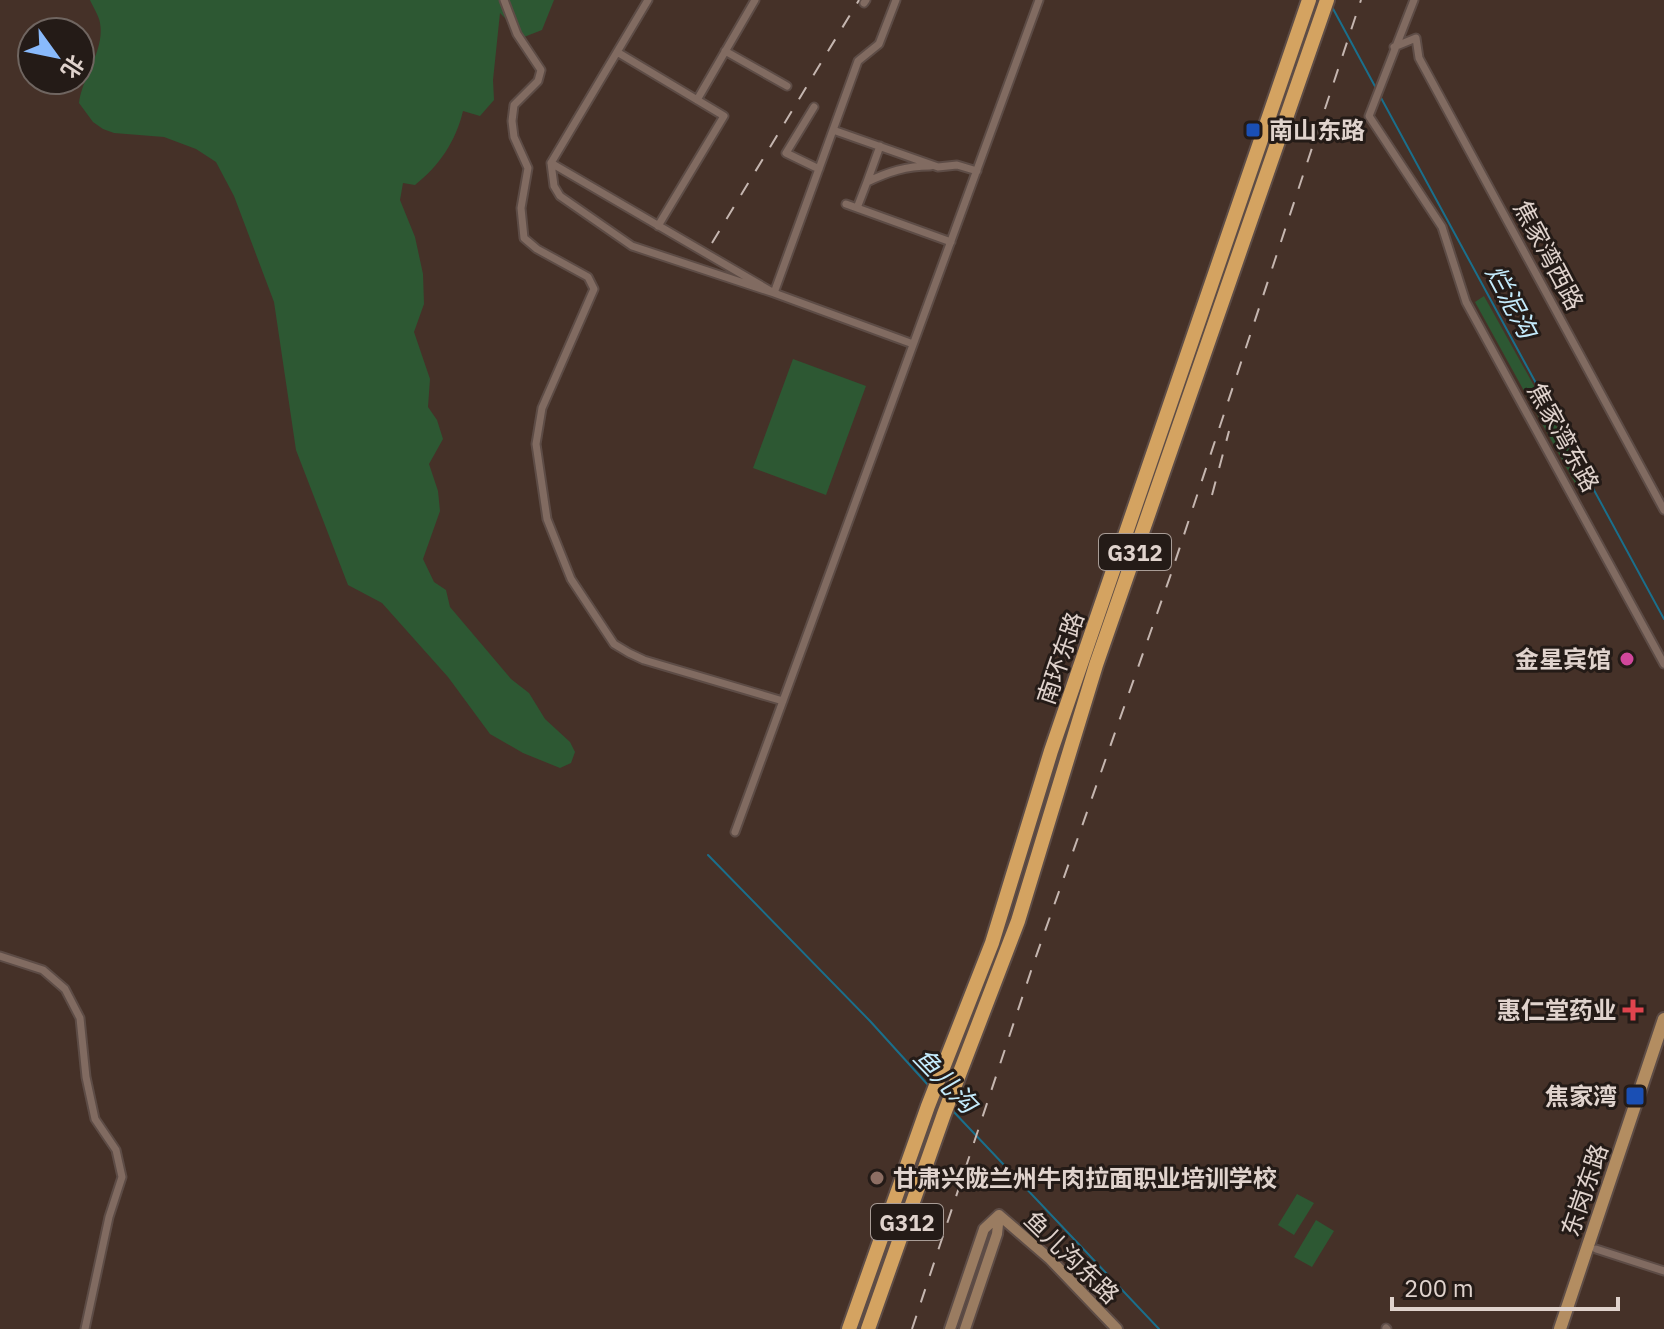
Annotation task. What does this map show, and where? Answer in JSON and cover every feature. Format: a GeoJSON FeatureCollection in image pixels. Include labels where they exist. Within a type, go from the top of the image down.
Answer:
{"type":"FeatureCollection","features":[{"type":"Feature","properties":{"kind":"highway","name":"南环东路"},"geometry":{"type":"LineString","coordinates":[[849,1329],[931,1099],[1001,916],[1051,751],[1306,2]]}},
{"type":"Feature","properties":{"kind":"highway","name":"南环东路"},"geometry":{"type":"LineString","coordinates":[[868,1329],[944,1114],[1018,921],[1096,665],[1326,5]]}},
{"type":"Feature","properties":{"kind":"highway"},"geometry":{"type":"LineString","coordinates":[[1001,916],[1018,921]]}},
{"type":"Feature","properties":{"kind":"main road","name":"东岗东路"},"geometry":{"type":"LineString","coordinates":[[1560,1329],[1664,1019]]}},
{"type":"Feature","properties":{"kind":"main road","name":"东岗东路"},"geometry":{"type":"LineString","coordinates":[[1569,1329],[1664,1046]]}},
{"type":"Feature","properties":{"kind":"street"},"geometry":{"type":"LineString","coordinates":[[504,0],[517,34],[541,70],[538,81],[514,105],[512,121],[514,137],[528,168],[521,208],[524,238],[537,249],[588,277],[594,289],[542,408],[536,444],[547,519],[571,579],[614,644],[644,660],[783,701]]}},
{"type":"Feature","properties":{"kind":"street"},"geometry":{"type":"LineString","coordinates":[[648,0],[551,163],[554,186],[560,196],[632,246],[913,344]]}},
{"type":"Feature","properties":{"kind":"street"},"geometry":{"type":"LineString","coordinates":[[697,100],[755,0]]}},
{"type":"Feature","properties":{"kind":"street"},"geometry":{"type":"LineString","coordinates":[[774,293],[858,61],[879,44],[896,0]]}},
{"type":"Feature","properties":{"kind":"street"},"geometry":{"type":"LineString","coordinates":[[735,832],[1039,0]]}},
{"type":"Feature","properties":{"kind":"street"},"geometry":{"type":"LineString","coordinates":[[1394,47],[1414,0]]}},
{"type":"Feature","properties":{"kind":"street","name":"焦家湾西路"},"geometry":{"type":"LineString","coordinates":[[1394,47],[1416,38],[1419,58],[1664,510]]}},
{"type":"Feature","properties":{"kind":"street","name":"焦家湾东路"},"geometry":{"type":"LineString","coordinates":[[1394,47],[1369,116],[1442,227],[1466,302],[1664,664]]}},
{"type":"Feature","properties":{"kind":"street"},"geometry":{"type":"LineString","coordinates":[[725,51],[787,86]]}},
{"type":"Feature","properties":{"kind":"street"},"geometry":{"type":"LineString","coordinates":[[617,52],[724,116],[658,226]]}},
{"type":"Feature","properties":{"kind":"street"},"geometry":{"type":"LineString","coordinates":[[814,107],[786,153],[819,169]]}},
{"type":"Feature","properties":{"kind":"street"},"geometry":{"type":"LineString","coordinates":[[833,130],[938,167]]}},
{"type":"Feature","properties":{"kind":"street"},"geometry":{"type":"LineString","coordinates":[[857,208],[880,146]]}},
{"type":"Feature","properties":{"kind":"street"},"geometry":{"type":"LineString","coordinates":[[551,163],[774,293]]}},
{"type":"Feature","properties":{"kind":"street"},"geometry":{"type":"LineString","coordinates":[[867,182],[889,171],[914,166],[957,165],[977,171]]}},
{"type":"Feature","properties":{"kind":"street"},"geometry":{"type":"LineString","coordinates":[[846,204],[951,242]]}},
{"type":"Feature","properties":{"kind":"street"},"geometry":{"type":"LineString","coordinates":[[0,956],[43,970],[65,989],[80,1018],[86,1077],[95,1119],[116,1150],[122,1177],[109,1217],[85,1329]]}},
{"type":"Feature","properties":{"kind":"street"},"geometry":{"type":"LineString","coordinates":[[950,1329],[984,1229],[999,1215]]}},
{"type":"Feature","properties":{"kind":"street"},"geometry":{"type":"LineString","coordinates":[[965,1329],[997,1234],[999,1215]]}},
{"type":"Feature","properties":{"kind":"street","name":"鱼儿沟东路"},"geometry":{"type":"LineString","coordinates":[[999,1215],[1050,1259],[1117,1329]]}},
{"type":"Feature","properties":{"kind":"street"},"geometry":{"type":"LineString","coordinates":[[1596,1249],[1664,1271]]}},
{"type":"Feature","properties":{"kind":"green space"},"geometry":{"type":"Polygon","coordinates":[[[90,0],[554,0],[542,30],[524,37],[500,13],[494,100],[480,116],[463,111],[456,133],[445,152],[432,170],[415,185],[403,183],[400,200],[415,237],[423,274],[424,304],[414,332],[430,379],[428,407],[437,420],[443,439],[429,464],[438,491],[440,511],[423,559],[434,582],[446,590],[450,607],[511,679],[529,693],[545,719],[570,742],[575,752],[571,763],[560,768],[523,753],[490,734],[448,677],[382,603],[348,585],[296,450],[274,302],[234,196],[216,162],[196,149],[164,137],[114,133],[93,122],[79,103],[80,96],[96,96],[96,53],[101,33],[90,0]]]}},
{"type":"Feature","properties":{"kind":"green space"},"geometry":{"type":"Polygon","coordinates":[[[1484,296],[1587,481],[1577,487],[1475,302],[1484,296]]]}},
{"type":"Feature","properties":{"kind":"green space"},"geometry":{"type":"Polygon","coordinates":[[[793,359],[866,386],[826,495],[753,468],[793,359]]]}},
{"type":"Feature","properties":{"kind":"green space"},"geometry":{"type":"Polygon","coordinates":[[[1297,1194],[1314,1203],[1294,1235],[1278,1225],[1297,1194]]]}},
{"type":"Feature","properties":{"kind":"green space"},"geometry":{"type":"Polygon","coordinates":[[[1316,1220],[1334,1231],[1312,1267],[1294,1257],[1316,1220]]]}},
{"type":"Feature","properties":{"kind":"waterway","name":"烂泥沟"},"geometry":{"type":"LineString","coordinates":[[1331,5],[1377,90]]}},
{"type":"Feature","properties":{"kind":"waterway","name":"烂泥沟"},"geometry":{"type":"LineString","coordinates":[[1380,96],[1664,619]]}},
{"type":"Feature","properties":{"kind":"waterway","name":"鱼儿沟"},"geometry":{"type":"LineString","coordinates":[[708,855],[928,1085]]}},
{"type":"Feature","properties":{"kind":"waterway","name":"鱼儿沟"},"geometry":{"type":"LineString","coordinates":[[952,1110],[1159,1329]]}},
{"type":"Feature","properties":{"kind":"railway"},"geometry":{"type":"LineString","coordinates":[[712,243],[859,0]]}},
{"type":"Feature","properties":{"kind":"railway"},"geometry":{"type":"LineString","coordinates":[[912,1329],[1033,965],[1171,574],[1361,0]]}},
{"type":"Feature","properties":{"kind":"railway"},"geometry":{"type":"LineString","coordinates":[[1212,495],[1229,431]]}},
{"type":"Feature","properties":{"kind":"place","name":"南山东路"},"geometry":{"type":"Point","coordinates":[1253,130]}},
{"type":"Feature","properties":{"kind":"place","name":"金星宾馆"},"geometry":{"type":"Point","coordinates":[1627,659]}},
{"type":"Feature","properties":{"kind":"place","name":"惠仁堂药业"},"geometry":{"type":"Point","coordinates":[1633,1010]}},
{"type":"Feature","properties":{"kind":"place","name":"焦家湾"},"geometry":{"type":"Point","coordinates":[1635,1096]}},
{"type":"Feature","properties":{"kind":"place","name":"甘肃兴陇兰州牛肉拉面职业培训学校"},"geometry":{"type":"Point","coordinates":[877,1178]}}]}
